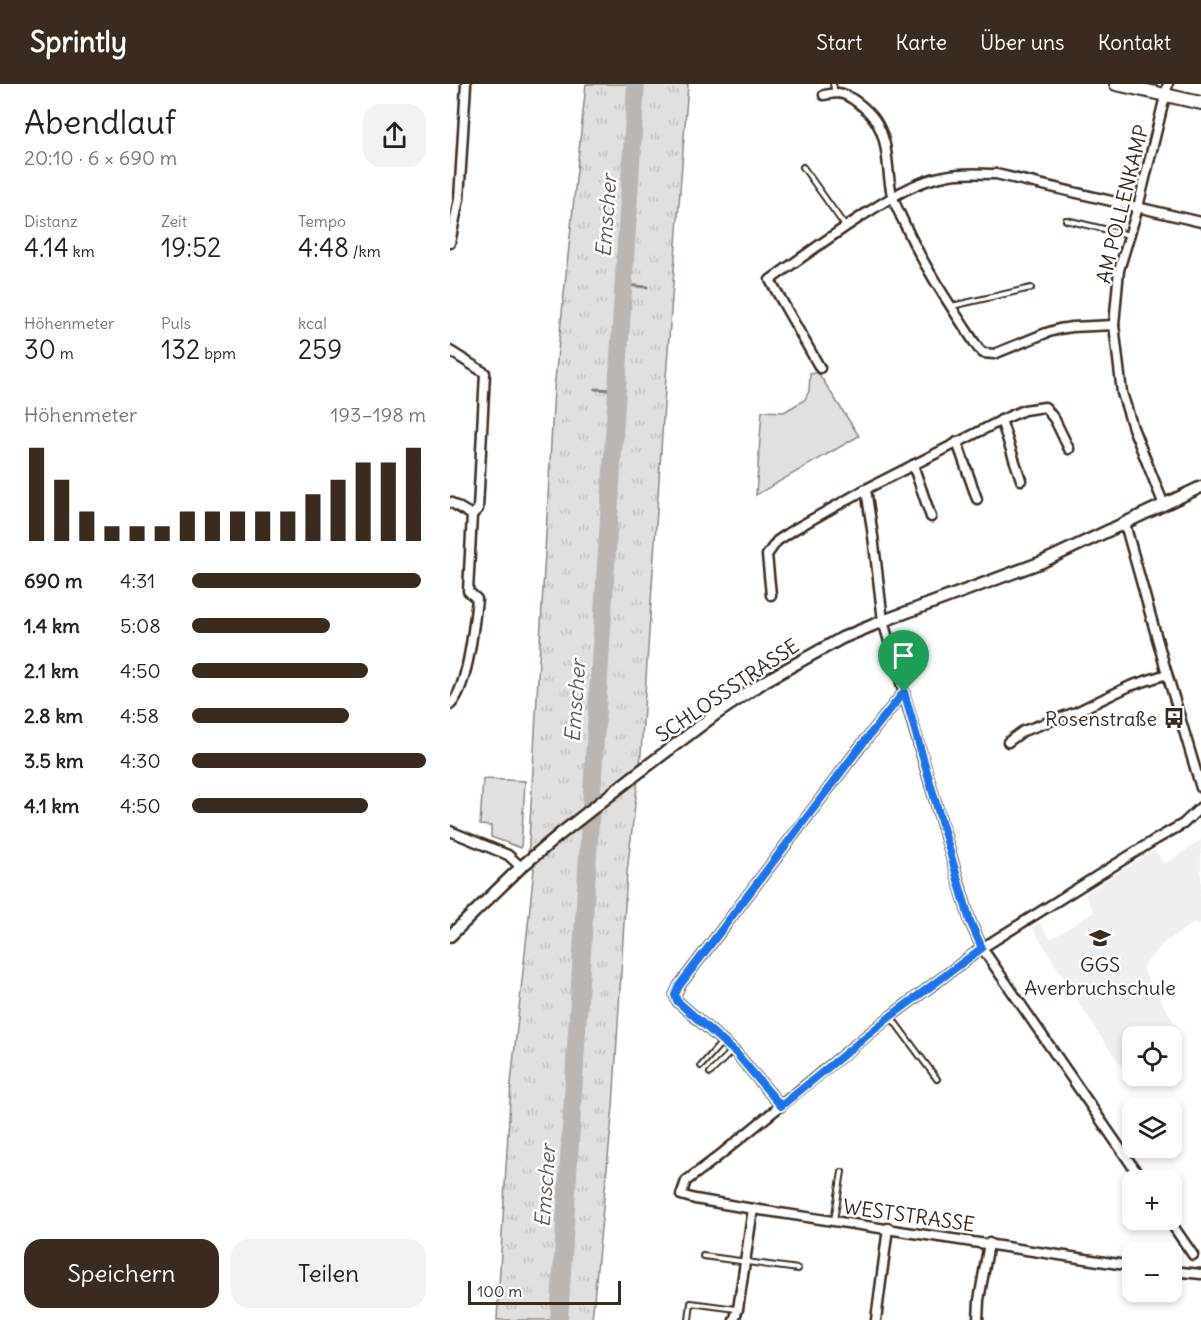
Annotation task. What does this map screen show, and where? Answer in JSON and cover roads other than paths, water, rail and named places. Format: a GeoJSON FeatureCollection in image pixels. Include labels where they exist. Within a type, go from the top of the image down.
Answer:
{"type":"FeatureCollection","features":[{"type":"Feature","properties":{"kind":"main road"},"geometry":{"type":"LineString","coordinates":[[1116,84],[1167,90],[1201,103]]}},
{"type":"Feature","properties":{"kind":"street"},"geometry":{"type":"LineString","coordinates":[[450,243],[453,212],[459,199],[466,84]]}},
{"type":"Feature","properties":{"kind":"street","name":"AM POLLENKAMP"},"geometry":{"type":"LineString","coordinates":[[1164,505],[1133,428],[1122,393],[1114,325],[1119,270],[1138,207],[1167,90]]}},
{"type":"Feature","properties":{"kind":"street"},"geometry":{"type":"LineString","coordinates":[[824,95],[841,93],[860,104],[873,116],[885,142],[892,196],[913,242],[951,307],[983,353],[994,354],[1059,329],[1114,325]]}},
{"type":"Feature","properties":{"kind":"street"},"geometry":{"type":"LineString","coordinates":[[820,368],[770,280],[892,196],[925,182],[963,173],[996,174],[1201,222]]}},
{"type":"Feature","properties":{"kind":"street"},"geometry":{"type":"LineString","coordinates":[[450,351],[485,373],[478,509],[472,515],[468,591],[477,599],[472,647],[458,694],[450,705]]}},
{"type":"Feature","properties":{"kind":"street"},"geometry":{"type":"LineString","coordinates":[[771,595],[767,555],[777,541],[866,489],[1001,420],[1024,410],[1045,407],[1055,420],[1069,449]]}},
{"type":"Feature","properties":{"kind":"street"},"geometry":{"type":"LineString","coordinates":[[1001,420],[1022,480]]}},
{"type":"Feature","properties":{"kind":"street"},"geometry":{"type":"LineString","coordinates":[[957,442],[977,500]]}},
{"type":"Feature","properties":{"kind":"street"},"geometry":{"type":"LineString","coordinates":[[913,465],[931,517]]}},
{"type":"Feature","properties":{"kind":"street","name":"SCHLOSSSTRASSE"},"geometry":{"type":"LineString","coordinates":[[450,936],[521,867],[559,835],[716,714],[765,681],[842,638],[1042,562],[1201,487]]}},
{"type":"Feature","properties":{"kind":"street"},"geometry":{"type":"LineString","coordinates":[[866,489],[883,621],[970,921],[982,948],[1137,1170]]}},
{"type":"Feature","properties":{"kind":"street"},"geometry":{"type":"LineString","coordinates":[[450,502],[472,515]]}},
{"type":"Feature","properties":{"kind":"street"},"geometry":{"type":"LineString","coordinates":[[1125,524],[1201,788]]}},
{"type":"Feature","properties":{"kind":"street"},"geometry":{"type":"LineString","coordinates":[[1008,742],[1023,731],[1076,712],[1130,686],[1167,674]]}},
{"type":"Feature","properties":{"kind":"street"},"geometry":{"type":"LineString","coordinates":[[904,692],[679,986],[675,995],[677,1001],[733,1051],[781,1106],[891,1016],[982,948],[1183,824],[1201,807]]}},
{"type":"Feature","properties":{"kind":"street"},"geometry":{"type":"LineString","coordinates":[[450,831],[508,855],[521,867]]}},
{"type":"Feature","properties":{"kind":"street","name":"WESTSTRASSE"},"geometry":{"type":"LineString","coordinates":[[781,1106],[686,1181],[681,1195],[753,1209],[1122,1264]]}},
{"type":"Feature","properties":{"kind":"street"},"geometry":{"type":"LineString","coordinates":[[734,1320],[738,1309],[753,1209]]}},
{"type":"Feature","properties":{"kind":"street"},"geometry":{"type":"LineString","coordinates":[[876,1320],[888,1228]]}},
{"type":"Feature","properties":{"kind":"street"},"geometry":{"type":"LineString","coordinates":[[1176,1230],[1193,1255]]}},
{"type":"Feature","properties":{"kind":"street"},"geometry":{"type":"LineString","coordinates":[[978,1320],[979,1300],[990,1244]]}},
{"type":"Feature","properties":{"kind":"street"},"geometry":{"type":"LineString","coordinates":[[1182,1272],[1201,1274]]}},
{"type":"Feature","properties":{"kind":"lane"},"geometry":{"type":"LineString","coordinates":[[833,84],[835,94]]}},
{"type":"Feature","properties":{"kind":"lane"},"geometry":{"type":"LineString","coordinates":[[803,167],[846,227]]}},
{"type":"Feature","properties":{"kind":"lane"},"geometry":{"type":"LineString","coordinates":[[1066,220],[1130,235]]}},
{"type":"Feature","properties":{"kind":"lane"},"geometry":{"type":"LineString","coordinates":[[951,307],[1031,288]]}},
{"type":"Feature","properties":{"kind":"lane"},"geometry":{"type":"LineString","coordinates":[[891,1016],[937,1079]]}},
{"type":"Feature","properties":{"kind":"lane"},"geometry":{"type":"LineString","coordinates":[[701,1065],[723,1042]]}},
{"type":"Feature","properties":{"kind":"lane"},"geometry":{"type":"LineString","coordinates":[[710,1073],[733,1051]]}},
{"type":"Feature","properties":{"kind":"lane"},"geometry":{"type":"LineString","coordinates":[[834,1220],[842,1172]]}},
{"type":"Feature","properties":{"kind":"lane"},"geometry":{"type":"LineString","coordinates":[[703,1256],[798,1269]]}},
{"type":"Feature","properties":{"kind":"lane"},"geometry":{"type":"LineString","coordinates":[[689,1320],[691,1303],[738,1309]]}},
{"type":"Feature","properties":{"kind":"waterway","name":"Emscher"},"geometry":{"type":"LineString","coordinates":[[559,1320],[636,84]]}},
{"type":"Feature","properties":{"kind":"waterway"},"geometry":{"type":"LineString","coordinates":[[624,285],[647,287]]}},
{"type":"Feature","properties":{"kind":"waterway"},"geometry":{"type":"LineString","coordinates":[[595,389],[617,390]]}},
{"type":"Feature","properties":{"kind":"place","name":"Rosenstraße"},"geometry":{"type":"Point","coordinates":[1174,718]}},
{"type":"Feature","properties":{"kind":"place","name":"GGS Averbruchschule"},"geometry":{"type":"Point","coordinates":[1100,938]}}]}
